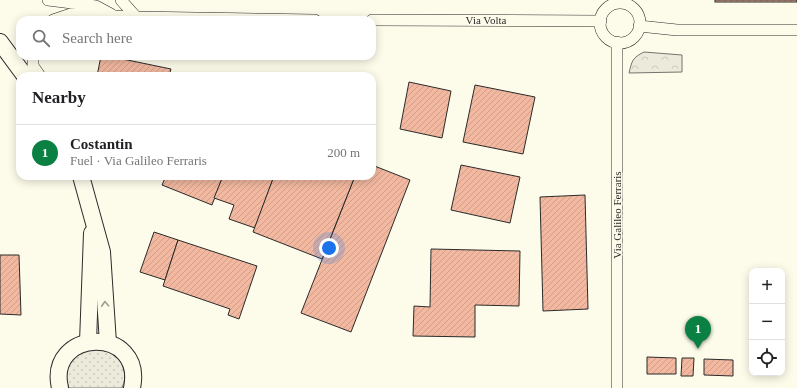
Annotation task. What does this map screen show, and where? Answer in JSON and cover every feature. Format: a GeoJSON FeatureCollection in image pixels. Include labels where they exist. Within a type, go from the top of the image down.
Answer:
{"type":"FeatureCollection","features":[{"type":"Feature","properties":{"kind":"street"},"geometry":{"type":"LineString","coordinates":[[48,0],[96,6],[113,16]]}},
{"type":"Feature","properties":{"kind":"street"},"geometry":{"type":"LineString","coordinates":[[121,0],[135,16]]}},
{"type":"Feature","properties":{"kind":"street"},"geometry":{"type":"LineString","coordinates":[[617,2],[626,4],[636,11],[639,17],[639,26],[636,34],[632,39],[626,41],[617,42],[609,39],[604,35],[602,30],[601,21],[604,12],[617,2]]}},
{"type":"Feature","properties":{"kind":"street"},"geometry":{"type":"LineString","coordinates":[[65,16],[71,14],[113,16]]}},
{"type":"Feature","properties":{"kind":"street","name":"Via Volta"},"geometry":{"type":"LineString","coordinates":[[376,20],[601,21]]}},
{"type":"Feature","properties":{"kind":"street"},"geometry":{"type":"LineString","coordinates":[[639,26],[677,30],[797,30]]}},
{"type":"Feature","properties":{"kind":"street"},"geometry":{"type":"LineString","coordinates":[[0,42],[22,72]]}},
{"type":"Feature","properties":{"kind":"street","name":"Via Galileo Ferraris"},"geometry":{"type":"LineString","coordinates":[[617,42],[617,388]]}},
{"type":"Feature","properties":{"kind":"street"},"geometry":{"type":"LineString","coordinates":[[33,60],[33,66],[37,72]]}},
{"type":"Feature","properties":{"kind":"street"},"geometry":{"type":"LineString","coordinates":[[82,180],[102,253],[108,343]]}},
{"type":"Feature","properties":{"kind":"street"},"geometry":{"type":"LineString","coordinates":[[88,342],[93,220]]}},
{"type":"Feature","properties":{"kind":"street"},"geometry":{"type":"LineString","coordinates":[[60,388],[59,374],[61,365],[66,357],[72,350],[80,345],[98,341],[108,343],[119,349],[127,358],[132,369],[136,386]]}},
{"type":"Feature","properties":{"kind":"green space"},"geometry":{"type":"Polygon","coordinates":[[[644,52],[682,55],[682,72],[629,73],[633,60],[644,52]]]}},
{"type":"Feature","properties":{"kind":"green space"},"geometry":{"type":"Polygon","coordinates":[[[92,345],[118,355],[125,375],[122,388],[69,388],[66,373],[68,367],[75,358],[92,345]]]}},
{"type":"Feature","properties":{"kind":"building"},"geometry":{"type":"Polygon","coordinates":[[[715,0],[797,0],[797,2],[715,2],[715,0]]]}},
{"type":"Feature","properties":{"kind":"building"},"geometry":{"type":"Polygon","coordinates":[[[100,60],[127,60],[171,69],[170,72],[98,72],[100,60]]]}},
{"type":"Feature","properties":{"kind":"building"},"geometry":{"type":"Polygon","coordinates":[[[409,82],[451,91],[442,138],[400,129],[409,82]]]}},
{"type":"Feature","properties":{"kind":"building"},"geometry":{"type":"Polygon","coordinates":[[[475,85],[535,97],[523,154],[463,142],[475,85]]]}},
{"type":"Feature","properties":{"kind":"building"},"geometry":{"type":"Polygon","coordinates":[[[461,165],[520,177],[510,223],[451,210],[461,165]]]}},
{"type":"Feature","properties":{"kind":"building"},"geometry":{"type":"Polygon","coordinates":[[[376,167],[410,180],[351,332],[301,313],[353,180],[376,180],[376,167]]]}},
{"type":"Feature","properties":{"kind":"building"},"geometry":{"type":"Polygon","coordinates":[[[164,180],[221,180],[212,205],[162,185],[164,180]]]}},
{"type":"Feature","properties":{"kind":"building"},"geometry":{"type":"Polygon","coordinates":[[[221,180],[273,180],[255,228],[229,219],[234,205],[214,198],[221,180]]]}},
{"type":"Feature","properties":{"kind":"building"},"geometry":{"type":"Polygon","coordinates":[[[272,180],[353,180],[322,259],[253,232],[272,180]]]}},
{"type":"Feature","properties":{"kind":"building"},"geometry":{"type":"Polygon","coordinates":[[[585,195],[588,309],[543,311],[540,197],[585,195]]]}},
{"type":"Feature","properties":{"kind":"building"},"geometry":{"type":"Polygon","coordinates":[[[154,232],[178,240],[165,280],[140,272],[154,232]]]}},
{"type":"Feature","properties":{"kind":"building"},"geometry":{"type":"Polygon","coordinates":[[[178,240],[257,266],[239,319],[228,315],[230,309],[163,286],[178,240]]]}},
{"type":"Feature","properties":{"kind":"building"},"geometry":{"type":"Polygon","coordinates":[[[431,249],[520,251],[519,306],[475,305],[475,337],[413,336],[414,306],[430,307],[431,249]]]}},
{"type":"Feature","properties":{"kind":"building"},"geometry":{"type":"Polygon","coordinates":[[[0,255],[19,255],[21,315],[0,314],[0,255]]]}},
{"type":"Feature","properties":{"kind":"building"},"geometry":{"type":"Polygon","coordinates":[[[647,357],[676,358],[676,374],[647,374],[647,357]]]}},
{"type":"Feature","properties":{"kind":"building"},"geometry":{"type":"Polygon","coordinates":[[[682,358],[694,358],[693,376],[681,376],[682,358]]]}},
{"type":"Feature","properties":{"kind":"building"},"geometry":{"type":"Polygon","coordinates":[[[704,359],[733,360],[733,376],[704,375],[704,359]]]}},
{"type":"Feature","properties":{"kind":"place","name":"Costantin"},"geometry":{"type":"Point","coordinates":[698,349]}}]}
